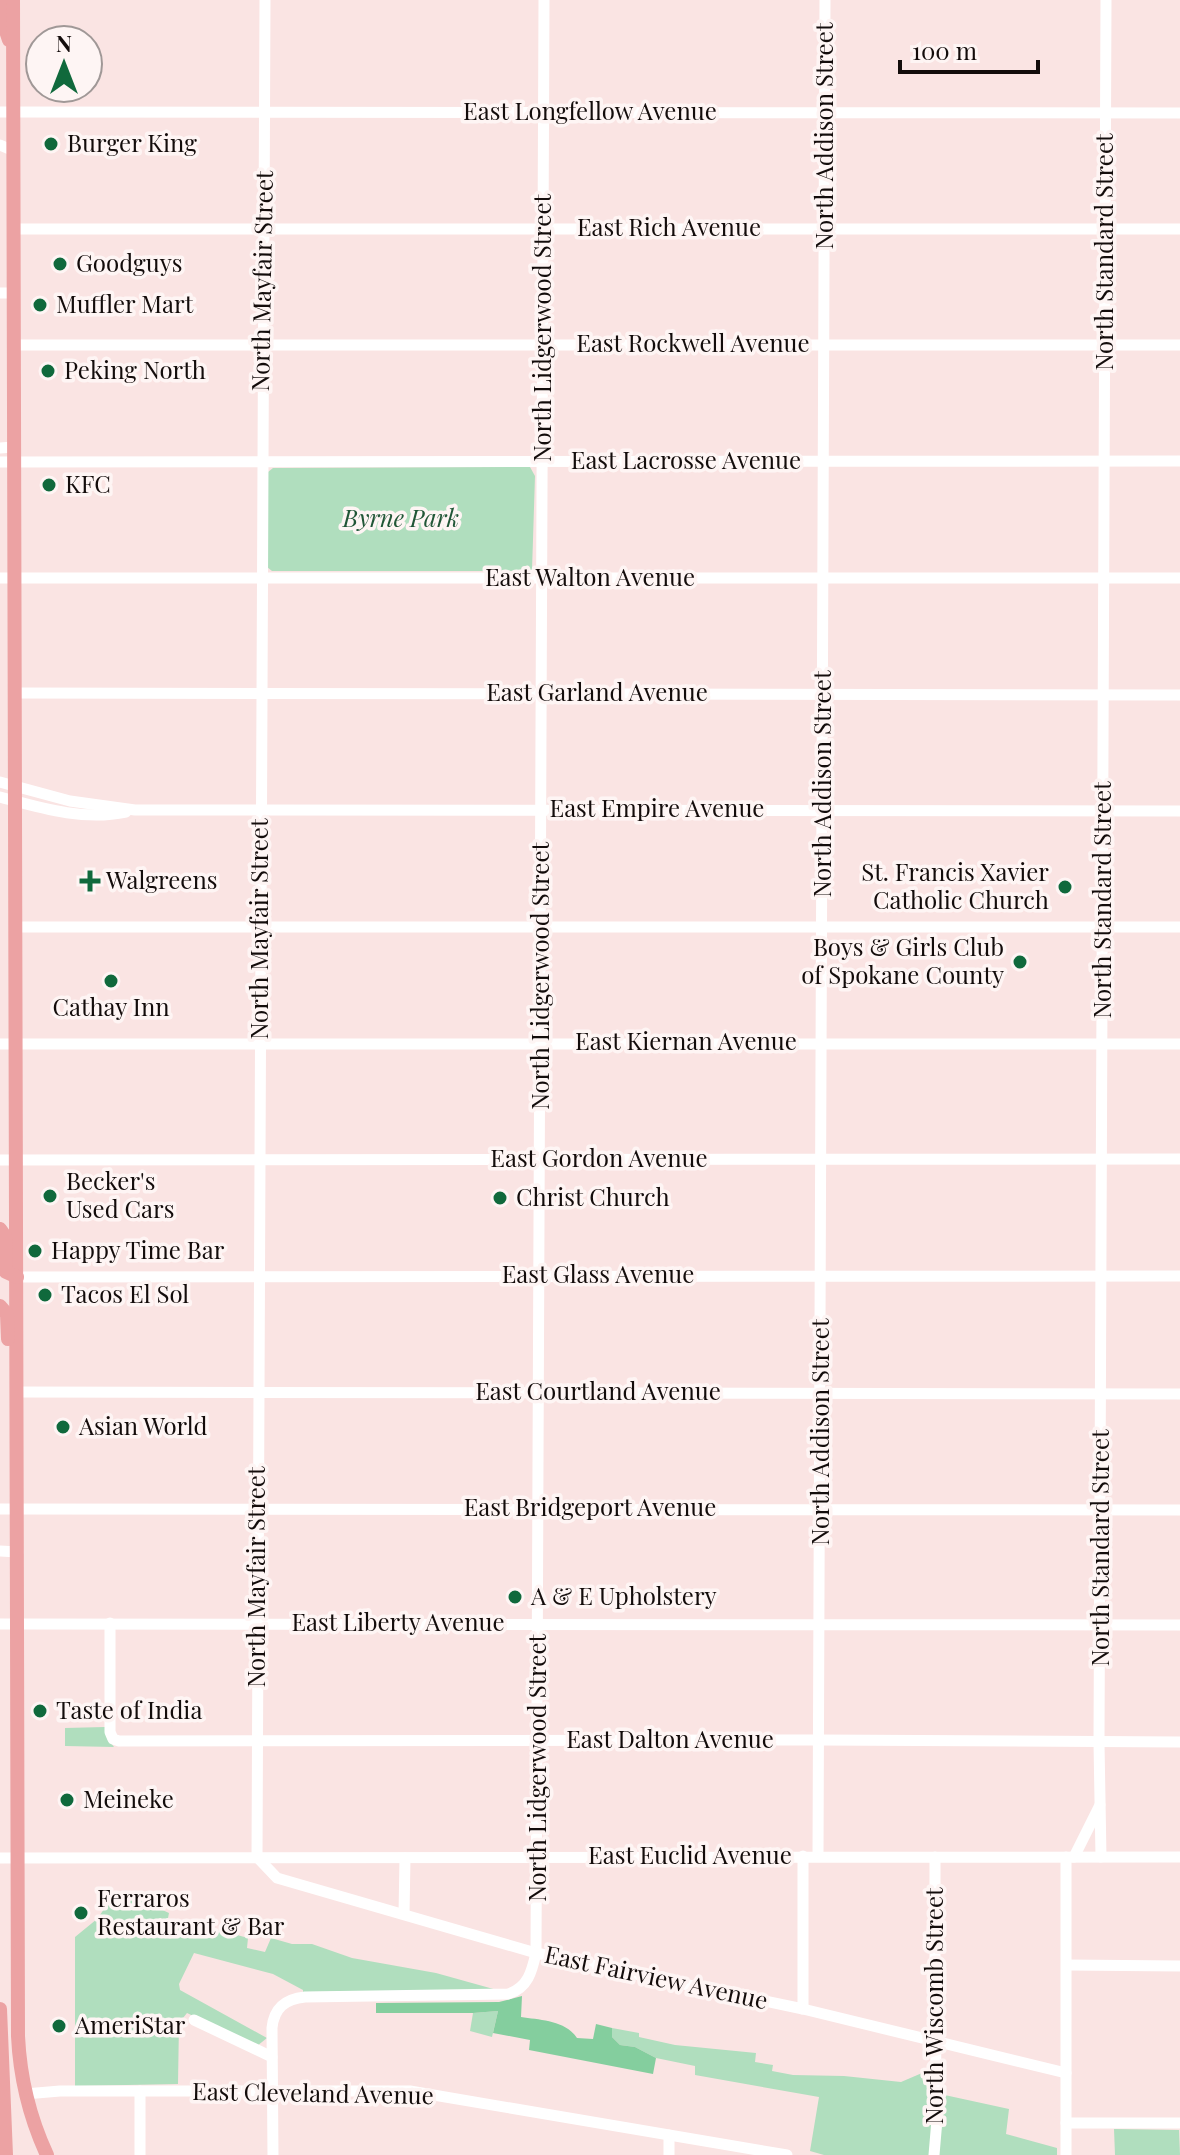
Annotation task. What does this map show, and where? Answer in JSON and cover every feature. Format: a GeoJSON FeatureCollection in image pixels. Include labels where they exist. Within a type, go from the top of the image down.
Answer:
{"type":"FeatureCollection","features":[{"type":"Feature","properties":{"kind":"main road"},"geometry":{"type":"LineString","coordinates":[[1,0],[3,22],[13,56]]}},
{"type":"Feature","properties":{"kind":"main road"},"geometry":{"type":"LineString","coordinates":[[13,0],[13,56],[7,112],[14,229],[7,293],[14,345],[7,455],[7,578],[15,693],[7,792],[16,927],[18,1624],[9,1857],[18,2036],[25,2094],[34,2127],[47,2155]]}},
{"type":"Feature","properties":{"kind":"main road"},"geometry":{"type":"LineString","coordinates":[[0,1229],[5,1236],[6,1272],[17,1277]]}},
{"type":"Feature","properties":{"kind":"main road"},"geometry":{"type":"LineString","coordinates":[[0,1306],[7,1314],[8,1365],[17,1368]]}},
{"type":"Feature","properties":{"kind":"main road"},"geometry":{"type":"LineString","coordinates":[[0,2009],[2,2133],[6,2155]]}},
{"type":"Feature","properties":{"kind":"street","name":"North Mayfair Street"},"geometry":{"type":"LineString","coordinates":[[257,1857],[265,0]]}},
{"type":"Feature","properties":{"kind":"street","name":"North Lidgerwood Street"},"geometry":{"type":"LineString","coordinates":[[536,1953],[544,0]]}},
{"type":"Feature","properties":{"kind":"street","name":"North Addison Street"},"geometry":{"type":"LineString","coordinates":[[818,1856],[825,0]]}},
{"type":"Feature","properties":{"kind":"street","name":"North Standard Street"},"geometry":{"type":"LineString","coordinates":[[1101,1857],[1106,0]]}},
{"type":"Feature","properties":{"kind":"street","name":"East Longfellow Avenue"},"geometry":{"type":"LineString","coordinates":[[7,112],[1180,113]]}},
{"type":"Feature","properties":{"kind":"street","name":"East Rich Avenue"},"geometry":{"type":"LineString","coordinates":[[14,229],[1180,229]]}},
{"type":"Feature","properties":{"kind":"street","name":"East Rockwell Avenue"},"geometry":{"type":"LineString","coordinates":[[14,345],[1180,345]]}},
{"type":"Feature","properties":{"kind":"street","name":"East Lacrosse Avenue"},"geometry":{"type":"LineString","coordinates":[[7,455],[261,461],[1180,461]]}},
{"type":"Feature","properties":{"kind":"street","name":"East Walton Avenue"},"geometry":{"type":"LineString","coordinates":[[7,578],[1180,578]]}},
{"type":"Feature","properties":{"kind":"street","name":"East Garland Avenue"},"geometry":{"type":"LineString","coordinates":[[15,693],[1180,695]]}},
{"type":"Feature","properties":{"kind":"street","name":"East Empire Avenue"},"geometry":{"type":"LineString","coordinates":[[7,792],[135,810],[1180,811]]}},
{"type":"Feature","properties":{"kind":"street"},"geometry":{"type":"LineString","coordinates":[[16,927],[1180,927]]}},
{"type":"Feature","properties":{"kind":"street","name":"East Kiernan Avenue"},"geometry":{"type":"LineString","coordinates":[[0,1044],[1180,1044]]}},
{"type":"Feature","properties":{"kind":"street","name":"East Gordon Avenue"},"geometry":{"type":"LineString","coordinates":[[0,1160],[1180,1159]]}},
{"type":"Feature","properties":{"kind":"street","name":"East Glass Avenue"},"geometry":{"type":"LineString","coordinates":[[17,1277],[1180,1276]]}},
{"type":"Feature","properties":{"kind":"street","name":"East Courtland Avenue"},"geometry":{"type":"LineString","coordinates":[[17,1392],[1180,1394]]}},
{"type":"Feature","properties":{"kind":"street","name":"East Bridgeport Avenue"},"geometry":{"type":"LineString","coordinates":[[0,1509],[1180,1510]]}},
{"type":"Feature","properties":{"kind":"street"},"geometry":{"type":"LineString","coordinates":[[0,1551],[18,1552]]}},
{"type":"Feature","properties":{"kind":"street","name":"East Dalton Avenue"},"geometry":{"type":"LineString","coordinates":[[110,1623],[110,1732],[113,1739],[119,1741],[1180,1742]]}},
{"type":"Feature","properties":{"kind":"street","name":"East Liberty Avenue"},"geometry":{"type":"LineString","coordinates":[[0,1624],[1180,1625]]}},
{"type":"Feature","properties":{"kind":"street","name":"North Standard Street"},"geometry":{"type":"LineString","coordinates":[[1066,2155],[1070,1857],[1102,1801]]}},
{"type":"Feature","properties":{"kind":"street"},"geometry":{"type":"LineString","coordinates":[[803,1856],[803,2009]]}},
{"type":"Feature","properties":{"kind":"street","name":"East Euclid Avenue"},"geometry":{"type":"LineString","coordinates":[[9,1857],[1180,1857]]}},
{"type":"Feature","properties":{"kind":"street","name":"East Fairview Avenue"},"geometry":{"type":"LineString","coordinates":[[257,1857],[277,1878],[536,1953],[803,2009],[1066,2073]]}},
{"type":"Feature","properties":{"kind":"street","name":"North Wiscomb Street"},"geometry":{"type":"LineString","coordinates":[[934,2155],[938,2108],[935,1857]]}},
{"type":"Feature","properties":{"kind":"street"},"geometry":{"type":"LineString","coordinates":[[404,1914],[405,1858]]}},
{"type":"Feature","properties":{"kind":"street"},"geometry":{"type":"LineString","coordinates":[[273,2155],[274,2016],[286,2002],[305,1997],[512,1993],[528,1980],[536,1953]]}},
{"type":"Feature","properties":{"kind":"street"},"geometry":{"type":"LineString","coordinates":[[1067,1965],[1180,1966]]}},
{"type":"Feature","properties":{"kind":"street"},"geometry":{"type":"LineString","coordinates":[[194,2020],[272,2057]]}},
{"type":"Feature","properties":{"kind":"street"},"geometry":{"type":"LineString","coordinates":[[140,2091],[140,2155]]}},
{"type":"Feature","properties":{"kind":"street","name":"East Cleveland Avenue"},"geometry":{"type":"LineString","coordinates":[[25,2094],[410,2091],[787,2155]]}},
{"type":"Feature","properties":{"kind":"street"},"geometry":{"type":"LineString","coordinates":[[1066,2123],[1180,2123]]}},
{"type":"Feature","properties":{"kind":"street"},"geometry":{"type":"LineString","coordinates":[[669,2135],[669,2155]]}},
{"type":"Feature","properties":{"kind":"green space","name":"Byrne Park"},"geometry":{"type":"Polygon","coordinates":[[[530,467],[535,476],[532,571],[272,571],[267,567],[268,472],[273,468],[530,467]]]}},
{"type":"Feature","properties":{"kind":"green space"},"geometry":{"type":"Polygon","coordinates":[[[105,1727],[107,1738],[114,1747],[65,1746],[65,1728],[105,1727]]]}},
{"type":"Feature","properties":{"kind":"green space"},"geometry":{"type":"Polygon","coordinates":[[[112,1898],[143,1901],[169,1913],[167,1923],[204,1938],[208,1927],[248,1938],[247,1948],[265,1952],[271,1938],[292,1944],[312,1944],[352,1958],[436,1973],[497,1990],[303,1992],[273,1974],[194,1953],[179,1984],[180,1990],[267,2038],[257,2046],[187,2013],[179,2023],[178,2084],[75,2086],[75,1937],[97,1919],[112,1898]]]}},
{"type":"Feature","properties":{"kind":"green space"},"geometry":{"type":"Polygon","coordinates":[[[522,1996],[521,2017],[559,2024],[577,2038],[593,2039],[596,2024],[612,2028],[612,2037],[620,2045],[635,2047],[656,2058],[653,2074],[529,2050],[530,2040],[493,2033],[498,2011],[376,2013],[376,2003],[499,2002],[522,1996]]]}},
{"type":"Feature","properties":{"kind":"green space"},"geometry":{"type":"Polygon","coordinates":[[[498,2011],[492,2037],[470,2031],[473,2013],[498,2011]]]}},
{"type":"Feature","properties":{"kind":"green space"},"geometry":{"type":"Polygon","coordinates":[[[612,2028],[675,2045],[756,2053],[755,2062],[773,2065],[772,2071],[793,2075],[901,2082],[936,2067],[930,2155],[824,2155],[810,2151],[819,2097],[695,2075],[695,2066],[656,2058],[635,2047],[620,2045],[612,2037],[612,2028]]]}},
{"type":"Feature","properties":{"kind":"green space"},"geometry":{"type":"Polygon","coordinates":[[[940,2094],[1009,2109],[1006,2134],[1057,2148],[1057,2155],[938,2155],[940,2094]]]}},
{"type":"Feature","properties":{"kind":"green space"},"geometry":{"type":"Polygon","coordinates":[[[1114,2129],[1179,2130],[1180,2155],[1115,2155],[1114,2129]]]}},
{"type":"Feature","properties":{"kind":"place","name":"Burger King"},"geometry":{"type":"Point","coordinates":[51,144]}},
{"type":"Feature","properties":{"kind":"place","name":"Goodguys"},"geometry":{"type":"Point","coordinates":[60,264]}},
{"type":"Feature","properties":{"kind":"place","name":"Muffler Mart"},"geometry":{"type":"Point","coordinates":[40,305]}},
{"type":"Feature","properties":{"kind":"place","name":"Peking North"},"geometry":{"type":"Point","coordinates":[48,371]}},
{"type":"Feature","properties":{"kind":"place","name":"KFC"},"geometry":{"type":"Point","coordinates":[49,485]}},
{"type":"Feature","properties":{"kind":"place","name":"Walgreens"},"geometry":{"type":"Point","coordinates":[90,881]}},
{"type":"Feature","properties":{"kind":"place","name":"St. Francis Xavier Catholic Church"},"geometry":{"type":"Point","coordinates":[1065,887]}},
{"type":"Feature","properties":{"kind":"place","name":"Boys & Girls Club of Spokane County"},"geometry":{"type":"Point","coordinates":[1020,962]}},
{"type":"Feature","properties":{"kind":"place","name":"Cathay Inn"},"geometry":{"type":"Point","coordinates":[111,981]}},
{"type":"Feature","properties":{"kind":"place","name":"Becker's Used Cars"},"geometry":{"type":"Point","coordinates":[50,1196]}},
{"type":"Feature","properties":{"kind":"place","name":"Christ Church"},"geometry":{"type":"Point","coordinates":[500,1198]}},
{"type":"Feature","properties":{"kind":"place","name":"Happy Time Bar"},"geometry":{"type":"Point","coordinates":[35,1251]}},
{"type":"Feature","properties":{"kind":"place","name":"Tacos El Sol"},"geometry":{"type":"Point","coordinates":[45,1295]}},
{"type":"Feature","properties":{"kind":"place","name":"Asian World"},"geometry":{"type":"Point","coordinates":[63,1427]}},
{"type":"Feature","properties":{"kind":"place","name":"A & E Upholstery"},"geometry":{"type":"Point","coordinates":[515,1597]}},
{"type":"Feature","properties":{"kind":"place","name":"Taste of India"},"geometry":{"type":"Point","coordinates":[40,1711]}},
{"type":"Feature","properties":{"kind":"place","name":"Meineke"},"geometry":{"type":"Point","coordinates":[67,1800]}},
{"type":"Feature","properties":{"kind":"place","name":"Ferraros Restaurant & Bar"},"geometry":{"type":"Point","coordinates":[81,1913]}},
{"type":"Feature","properties":{"kind":"place","name":"AmeriStar"},"geometry":{"type":"Point","coordinates":[59,2026]}}]}
